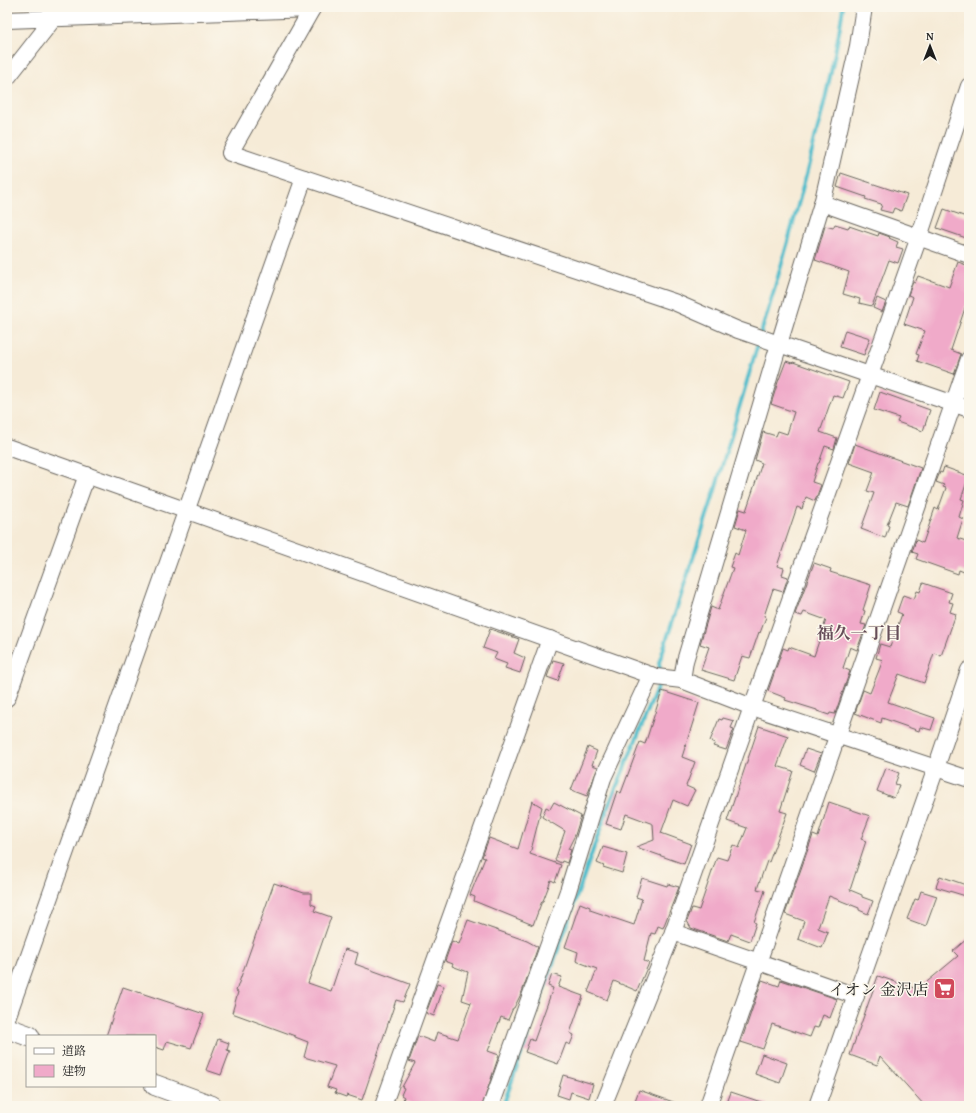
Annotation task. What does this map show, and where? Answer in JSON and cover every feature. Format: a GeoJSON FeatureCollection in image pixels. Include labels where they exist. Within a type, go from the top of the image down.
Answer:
{"type":"FeatureCollection","features":[{"type":"Feature","properties":{"kind":"main road"},"geometry":{"type":"LineString","coordinates":[[7,1028],[26,1035]]}},
{"type":"Feature","properties":{"kind":"main road"},"geometry":{"type":"LineString","coordinates":[[156,1086],[183,1101],[212,1106]]}},
{"type":"Feature","properties":{"kind":"street"},"geometry":{"type":"LineString","coordinates":[[678,679],[685,661],[776,343],[822,203],[858,46],[864,7]]}},
{"type":"Feature","properties":{"kind":"street"},"geometry":{"type":"LineString","coordinates":[[7,20],[312,8]]}},
{"type":"Feature","properties":{"kind":"street"},"geometry":{"type":"LineString","coordinates":[[312,8],[230,153],[674,302],[738,330],[969,409]]}},
{"type":"Feature","properties":{"kind":"street"},"geometry":{"type":"LineString","coordinates":[[7,78],[54,18]]}},
{"type":"Feature","properties":{"kind":"street"},"geometry":{"type":"LineString","coordinates":[[603,1106],[673,932],[919,237],[969,86]]}},
{"type":"Feature","properties":{"kind":"street"},"geometry":{"type":"LineString","coordinates":[[7,1018],[304,178]]}},
{"type":"Feature","properties":{"kind":"street"},"geometry":{"type":"LineString","coordinates":[[822,203],[969,255]]}},
{"type":"Feature","properties":{"kind":"street"},"geometry":{"type":"LineString","coordinates":[[708,1106],[969,359]]}},
{"type":"Feature","properties":{"kind":"street"},"geometry":{"type":"LineString","coordinates":[[7,447],[653,676],[678,679],[752,707],[969,779]]}},
{"type":"Feature","properties":{"kind":"street"},"geometry":{"type":"LineString","coordinates":[[7,698],[87,475]]}},
{"type":"Feature","properties":{"kind":"street"},"geometry":{"type":"LineString","coordinates":[[383,1106],[550,639]]}},
{"type":"Feature","properties":{"kind":"street"},"geometry":{"type":"LineString","coordinates":[[817,1106],[969,670]]}},
{"type":"Feature","properties":{"kind":"street"},"geometry":{"type":"LineString","coordinates":[[491,1106],[568,891],[603,778],[653,676]]}},
{"type":"Feature","properties":{"kind":"street"},"geometry":{"type":"LineString","coordinates":[[673,932],[856,996]]}},
{"type":"Feature","properties":{"kind":"building"},"geometry":{"type":"Polygon","coordinates":[[[841,173],[907,195],[901,211],[894,208],[892,213],[880,210],[881,204],[837,187],[841,173]]]}},
{"type":"Feature","properties":{"kind":"building"},"geometry":{"type":"Polygon","coordinates":[[[944,209],[969,218],[969,239],[937,228],[944,209]]]}},
{"type":"Feature","properties":{"kind":"building"},"geometry":{"type":"Polygon","coordinates":[[[835,224],[848,228],[849,226],[878,236],[879,233],[890,237],[889,238],[898,242],[896,247],[903,249],[898,263],[889,260],[872,306],[859,303],[860,299],[843,294],[849,272],[815,260],[825,226],[833,228],[835,224]]]}},
{"type":"Feature","properties":{"kind":"building"},"geometry":{"type":"Polygon","coordinates":[[[958,262],[969,266],[969,306],[966,305],[951,350],[961,354],[954,374],[917,361],[919,355],[916,354],[925,331],[904,324],[913,297],[908,295],[913,282],[915,283],[918,276],[949,287],[958,262]]]}},
{"type":"Feature","properties":{"kind":"building"},"geometry":{"type":"Polygon","coordinates":[[[877,298],[886,302],[882,312],[873,308],[877,298]]]}},
{"type":"Feature","properties":{"kind":"building"},"geometry":{"type":"Polygon","coordinates":[[[845,330],[870,338],[864,355],[840,347],[845,330]]]}},
{"type":"Feature","properties":{"kind":"building"},"geometry":{"type":"Polygon","coordinates":[[[786,361],[793,362],[849,382],[843,398],[833,395],[820,432],[837,438],[834,449],[825,446],[818,463],[812,482],[821,485],[815,501],[806,497],[802,509],[797,507],[777,566],[784,568],[782,575],[788,577],[783,592],[773,589],[764,616],[766,617],[750,658],[742,656],[734,680],[701,670],[709,647],[700,644],[711,607],[718,610],[733,568],[730,567],[735,553],[738,555],[746,530],[735,526],[740,509],[746,511],[762,463],[755,460],[763,432],[776,436],[778,431],[787,434],[794,412],[771,404],[786,361]]]}},
{"type":"Feature","properties":{"kind":"building"},"geometry":{"type":"Polygon","coordinates":[[[880,392],[930,410],[923,431],[897,422],[899,418],[874,410],[880,392]]]}},
{"type":"Feature","properties":{"kind":"building"},"geometry":{"type":"Polygon","coordinates":[[[855,444],[921,468],[908,506],[896,502],[887,525],[889,526],[885,538],[861,529],[874,493],[867,491],[874,472],[849,463],[855,444]]]}},
{"type":"Feature","properties":{"kind":"building"},"geometry":{"type":"Polygon","coordinates":[[[944,467],[969,476],[961,499],[964,500],[959,517],[963,519],[957,538],[969,542],[969,574],[959,570],[958,574],[916,559],[918,554],[912,552],[916,540],[923,543],[935,508],[938,510],[946,488],[943,487],[944,485],[936,482],[944,467]]]}},
{"type":"Feature","properties":{"kind":"building"},"geometry":{"type":"Polygon","coordinates":[[[814,563],[831,569],[830,572],[871,585],[863,610],[865,611],[861,624],[866,625],[857,650],[850,647],[843,668],[850,671],[835,714],[830,713],[829,715],[785,700],[786,698],[768,691],[783,648],[788,650],[789,647],[814,656],[826,620],[804,612],[802,616],[795,614],[814,563]]]}},
{"type":"Feature","properties":{"kind":"building"},"geometry":{"type":"Polygon","coordinates":[[[923,583],[952,593],[949,602],[953,603],[950,612],[956,614],[941,656],[934,653],[924,683],[899,674],[888,702],[935,718],[931,730],[920,727],[919,731],[882,718],[881,723],[855,713],[863,690],[870,693],[883,660],[876,658],[880,644],[890,647],[902,614],[897,612],[903,595],[914,599],[917,591],[920,592],[923,583]]]}},
{"type":"Feature","properties":{"kind":"building"},"geometry":{"type":"Polygon","coordinates":[[[490,629],[519,639],[514,653],[525,658],[520,673],[505,668],[507,664],[494,659],[497,653],[483,648],[490,629]]]}},
{"type":"Feature","properties":{"kind":"building"},"geometry":{"type":"Polygon","coordinates":[[[553,660],[564,663],[558,681],[547,677],[553,660]]]}},
{"type":"Feature","properties":{"kind":"building"},"geometry":{"type":"Polygon","coordinates":[[[662,691],[699,703],[682,757],[695,762],[686,786],[695,790],[687,806],[673,800],[661,833],[691,844],[684,864],[636,847],[654,840],[653,824],[626,814],[621,829],[606,824],[617,791],[621,793],[640,742],[645,744],[662,691]]]}},
{"type":"Feature","properties":{"kind":"building"},"geometry":{"type":"Polygon","coordinates":[[[723,718],[734,721],[731,728],[734,729],[726,750],[713,746],[715,743],[710,741],[719,719],[722,720],[723,718]]]}},
{"type":"Feature","properties":{"kind":"building"},"geometry":{"type":"Polygon","coordinates":[[[759,726],[788,736],[777,766],[793,771],[780,811],[787,813],[769,862],[767,861],[757,889],[765,891],[754,922],[756,923],[750,941],[731,934],[728,941],[691,928],[687,921],[692,908],[699,910],[717,857],[727,860],[733,845],[739,848],[747,828],[727,821],[759,726]]]}},
{"type":"Feature","properties":{"kind":"building"},"geometry":{"type":"Polygon","coordinates":[[[588,747],[597,751],[592,765],[598,767],[587,796],[571,790],[588,747]]]}},
{"type":"Feature","properties":{"kind":"building"},"geometry":{"type":"Polygon","coordinates":[[[806,749],[821,754],[814,771],[800,765],[806,749]]]}},
{"type":"Feature","properties":{"kind":"building"},"geometry":{"type":"Polygon","coordinates":[[[886,768],[899,773],[895,784],[899,785],[894,798],[877,791],[886,768]]]}},
{"type":"Feature","properties":{"kind":"building"},"geometry":{"type":"Polygon","coordinates":[[[532,801],[542,807],[530,854],[561,865],[555,882],[551,880],[533,925],[474,901],[475,897],[470,895],[485,858],[482,857],[489,838],[518,849],[532,801]]]}},
{"type":"Feature","properties":{"kind":"building"},"geometry":{"type":"Polygon","coordinates":[[[554,802],[581,816],[575,835],[568,849],[571,850],[567,863],[562,861],[561,863],[555,860],[565,831],[542,817],[546,807],[550,809],[554,802]]]}},
{"type":"Feature","properties":{"kind":"building"},"geometry":{"type":"Polygon","coordinates":[[[829,802],[870,816],[861,839],[866,841],[850,890],[873,901],[868,914],[859,910],[859,908],[829,896],[818,928],[828,932],[822,948],[798,939],[804,921],[785,914],[813,835],[818,837],[829,802]]]}},
{"type":"Feature","properties":{"kind":"building"},"geometry":{"type":"Polygon","coordinates":[[[603,847],[627,854],[622,873],[603,867],[604,866],[597,863],[603,847]]]}},
{"type":"Feature","properties":{"kind":"building"},"geometry":{"type":"Polygon","coordinates":[[[940,876],[969,886],[969,897],[936,887],[940,876]]]}},
{"type":"Feature","properties":{"kind":"building"},"geometry":{"type":"Polygon","coordinates":[[[642,878],[667,886],[668,884],[679,887],[663,928],[658,926],[655,934],[651,933],[644,961],[649,963],[637,991],[614,981],[607,1000],[588,992],[597,969],[576,961],[578,952],[565,947],[580,903],[590,907],[590,910],[634,925],[642,899],[636,897],[642,878]]]}},
{"type":"Feature","properties":{"kind":"building"},"geometry":{"type":"Polygon","coordinates":[[[274,883],[304,893],[311,893],[311,904],[316,906],[314,911],[331,917],[308,983],[331,991],[345,949],[358,953],[355,964],[410,984],[403,1002],[396,1000],[362,1100],[335,1093],[336,1090],[327,1087],[335,1066],[304,1057],[308,1042],[232,1013],[238,992],[236,991],[274,883]]]}},
{"type":"Feature","properties":{"kind":"building"},"geometry":{"type":"Polygon","coordinates":[[[921,891],[937,896],[926,926],[907,919],[915,899],[918,900],[921,891]]]}},
{"type":"Feature","properties":{"kind":"building"},"geometry":{"type":"Polygon","coordinates":[[[468,920],[527,941],[538,947],[522,992],[508,1020],[501,1017],[488,1051],[499,1055],[482,1106],[416,1106],[403,1100],[404,1097],[401,1095],[404,1088],[402,1087],[415,1063],[409,1061],[418,1036],[434,1042],[437,1032],[458,1039],[471,1003],[462,1000],[468,972],[452,966],[453,964],[445,961],[452,941],[459,944],[468,920]]]}},
{"type":"Feature","properties":{"kind":"building","name":"イオン 金沢店"},"geometry":{"type":"Polygon","coordinates":[[[969,937],[969,1106],[925,1106],[880,1056],[877,1065],[850,1055],[878,976],[914,988],[916,991],[958,956],[953,951],[969,937]]]}},
{"type":"Feature","properties":{"kind":"building"},"geometry":{"type":"Polygon","coordinates":[[[552,974],[562,977],[558,987],[583,996],[570,1033],[574,1035],[570,1045],[566,1043],[558,1064],[525,1052],[530,1039],[534,1041],[553,988],[548,986],[552,974]]]}},
{"type":"Feature","properties":{"kind":"building"},"geometry":{"type":"Polygon","coordinates":[[[762,980],[779,986],[781,980],[837,999],[830,1018],[823,1015],[818,1028],[814,1027],[810,1037],[772,1024],[763,1049],[741,1042],[762,980]]]}},
{"type":"Feature","properties":{"kind":"building"},"geometry":{"type":"Polygon","coordinates":[[[437,984],[444,986],[434,1016],[426,1013],[437,984]]]}},
{"type":"Feature","properties":{"kind":"building"},"geometry":{"type":"Polygon","coordinates":[[[123,987],[204,1014],[191,1048],[167,1041],[164,1050],[156,1047],[156,1035],[106,1035],[123,987]]]}},
{"type":"Feature","properties":{"kind":"building"},"geometry":{"type":"Polygon","coordinates":[[[218,1039],[229,1043],[227,1050],[230,1051],[221,1075],[206,1070],[218,1039]]]}},
{"type":"Feature","properties":{"kind":"building"},"geometry":{"type":"Polygon","coordinates":[[[762,1054],[787,1063],[780,1083],[755,1074],[762,1054]]]}},
{"type":"Feature","properties":{"kind":"building"},"geometry":{"type":"Polygon","coordinates":[[[563,1075],[593,1084],[589,1098],[571,1092],[569,1099],[557,1095],[563,1075]]]}},
{"type":"Feature","properties":{"kind":"building"},"geometry":{"type":"Polygon","coordinates":[[[639,1090],[679,1104],[679,1106],[633,1106],[639,1090]]]}},
{"type":"Feature","properties":{"kind":"building"},"geometry":{"type":"Polygon","coordinates":[[[731,1092],[767,1104],[767,1106],[726,1106],[731,1092]]]}},
{"type":"Feature","properties":{"kind":"waterway"},"geometry":{"type":"LineString","coordinates":[[761,333],[792,227],[820,120],[836,49],[843,7]]}},
{"type":"Feature","properties":{"kind":"waterway"},"geometry":{"type":"LineString","coordinates":[[661,674],[659,663],[713,497],[759,340]]}},
{"type":"Feature","properties":{"kind":"waterway"},"geometry":{"type":"LineString","coordinates":[[503,1106],[607,810],[660,681]]}},
{"type":"Feature","properties":{"kind":"place","name":"イオン 金沢店"},"geometry":{"type":"Point","coordinates":[944,989]}},
{"type":"Feature","properties":{"kind":"district","name":"福久一丁目"},"geometry":{"type":"Point","coordinates":[859,632]}}]}
